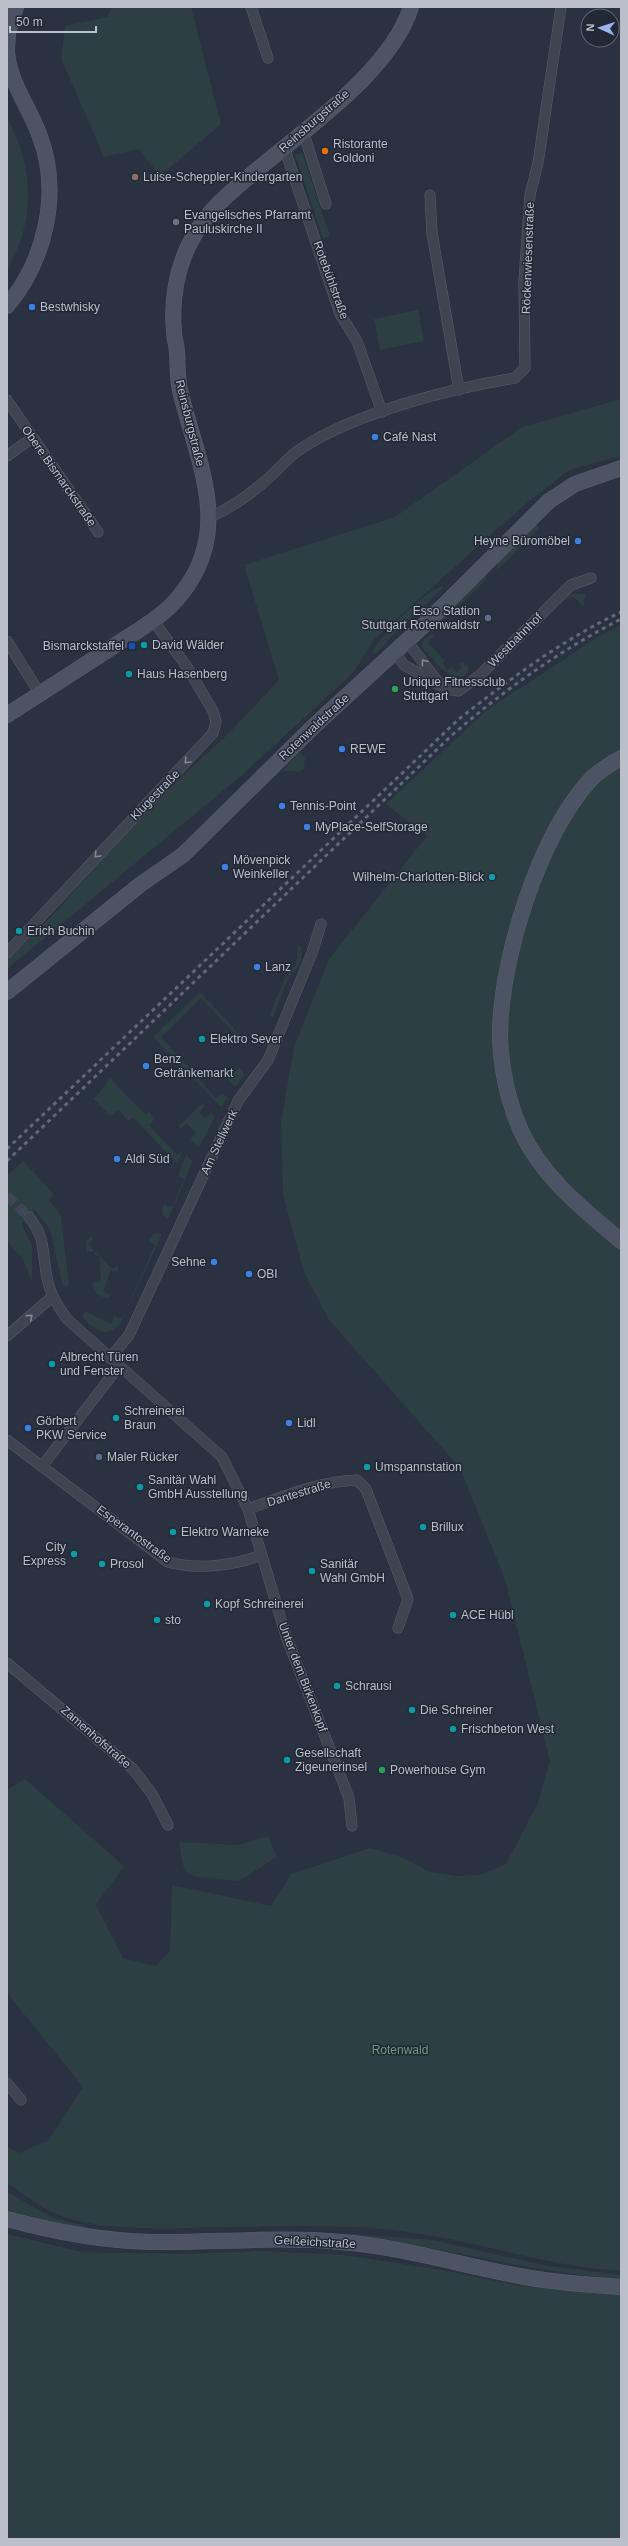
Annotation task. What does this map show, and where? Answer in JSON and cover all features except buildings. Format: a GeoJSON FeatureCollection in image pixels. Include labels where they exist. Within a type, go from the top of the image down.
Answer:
{"type":"FeatureCollection","features":[{"type":"Feature","properties":{"kind":"main road"},"geometry":{"type":"LineString","coordinates":[[7,50],[8,32],[16,7]]}},
{"type":"Feature","properties":{"kind":"main road","name":"Reinsburgstraße"},"geometry":{"type":"LineString","coordinates":[[7,715],[153,620],[182,594],[194,574],[206,545],[210,517],[208,494],[179,387],[173,313],[178,278],[187,249],[206,218],[224,197],[340,101],[381,58],[400,34],[411,7]]}},
{"type":"Feature","properties":{"kind":"main road"},"geometry":{"type":"LineString","coordinates":[[7,53],[14,83],[40,136],[49,188],[46,222],[37,260],[24,284],[7,306]]}},
{"type":"Feature","properties":{"kind":"main road","name":"Rotenwaldstraße"},"geometry":{"type":"LineString","coordinates":[[7,992],[141,884],[183,855],[315,726],[395,653],[549,501],[575,484],[621,468]]}},
{"type":"Feature","properties":{"kind":"main road"},"geometry":{"type":"LineString","coordinates":[[621,758],[592,779],[568,809],[548,847],[528,897],[509,961],[503,997],[500,1038],[507,1091],[522,1133],[542,1166],[568,1195],[621,1241]]}},
{"type":"Feature","properties":{"kind":"main road","name":"Geißeichstraße"},"geometry":{"type":"LineString","coordinates":[[7,2219],[66,2234],[118,2241],[280,2239],[344,2242],[434,2257],[525,2277],[566,2284],[621,2287]]}},
{"type":"Feature","properties":{"kind":"street"},"geometry":{"type":"LineString","coordinates":[[251,7],[268,58]]}},
{"type":"Feature","properties":{"kind":"street","name":"Röckenwiesenstraße"},"geometry":{"type":"LineString","coordinates":[[210,517],[251,492],[306,445],[382,412],[459,390],[515,378],[526,368],[524,281],[530,195],[538,163],[562,7]]}},
{"type":"Feature","properties":{"kind":"street"},"geometry":{"type":"LineString","coordinates":[[303,131],[326,204]]}},
{"type":"Feature","properties":{"kind":"street","name":"Rotebühlstraße"},"geometry":{"type":"LineString","coordinates":[[284,147],[340,314],[357,341],[382,412]]}},
{"type":"Feature","properties":{"kind":"street"},"geometry":{"type":"LineString","coordinates":[[430,195],[432,233],[459,390]]}},
{"type":"Feature","properties":{"kind":"street","name":"Obere Bismarckstraße"},"geometry":{"type":"LineString","coordinates":[[7,400],[98,532]]}},
{"type":"Feature","properties":{"kind":"street"},"geometry":{"type":"LineString","coordinates":[[7,456],[32,438]]}},
{"type":"Feature","properties":{"kind":"street","name":"Westbahnhof"},"geometry":{"type":"LineString","coordinates":[[395,653],[404,665],[446,689],[459,691],[464,689],[571,585],[591,578]]}},
{"type":"Feature","properties":{"kind":"street","name":"Klugestraße"},"geometry":{"type":"LineString","coordinates":[[7,953],[213,733],[216,722],[213,711],[187,667],[153,620]]}},
{"type":"Feature","properties":{"kind":"street"},"geometry":{"type":"LineString","coordinates":[[7,641],[40,694]]}},
{"type":"Feature","properties":{"kind":"street"},"geometry":{"type":"LineString","coordinates":[[407,641],[439,684]]}},
{"type":"Feature","properties":{"kind":"street","name":"Am Stellwerk"},"geometry":{"type":"LineString","coordinates":[[110,1358],[129,1335],[238,1101],[268,1060],[312,953],[321,924]]}},
{"type":"Feature","properties":{"kind":"street","name":"Unter dem Birkenkopf"},"geometry":{"type":"LineString","coordinates":[[28,1217],[39,1230],[47,1279],[52,1297],[67,1320],[222,1457],[248,1509],[286,1636],[349,1798],[352,1826]]}},
{"type":"Feature","properties":{"kind":"street"},"geometry":{"type":"LineString","coordinates":[[7,1336],[52,1297]]}},
{"type":"Feature","properties":{"kind":"street"},"geometry":{"type":"LineString","coordinates":[[43,1465],[120,1366]]}},
{"type":"Feature","properties":{"kind":"street","name":"Esperantostraße"},"geometry":{"type":"LineString","coordinates":[[7,1440],[43,1465],[168,1562],[181,1566],[242,1563],[261,1555]]}},
{"type":"Feature","properties":{"kind":"street","name":"Dantestraße"},"geometry":{"type":"LineString","coordinates":[[248,1509],[320,1485],[356,1480],[366,1489],[408,1599],[398,1628]]}},
{"type":"Feature","properties":{"kind":"street","name":"Zamenhofstraße"},"geometry":{"type":"LineString","coordinates":[[7,1663],[133,1769],[152,1794],[168,1825]]}},
{"type":"Feature","properties":{"kind":"street"},"geometry":{"type":"LineString","coordinates":[[7,2083],[21,2100]]}},
{"type":"Feature","properties":{"kind":"green space"},"geometry":{"type":"Polygon","coordinates":[[[112,7],[191,7],[221,124],[160,176],[139,149],[104,157],[61,58],[65,26],[107,17],[112,7]]]}},
{"type":"Feature","properties":{"kind":"green space"},"geometry":{"type":"Polygon","coordinates":[[[7,118],[16,136],[22,155],[27,174],[28,194],[27,213],[23,232],[7,269],[7,118]]]}},
{"type":"Feature","properties":{"kind":"green space"},"geometry":{"type":"Polygon","coordinates":[[[302,153],[330,236],[323,238],[295,155],[302,153]]]}},
{"type":"Feature","properties":{"kind":"green space"},"geometry":{"type":"Polygon","coordinates":[[[418,310],[424,341],[380,350],[374,319],[418,310]]]}},
{"type":"Feature","properties":{"kind":"green space"},"geometry":{"type":"Polygon","coordinates":[[[621,399],[621,456],[569,470],[522,507],[381,633],[373,641],[354,672],[241,776],[7,969],[7,959],[52,916],[147,809],[230,732],[279,680],[244,565],[395,517],[522,427],[621,399]]]}},
{"type":"Feature","properties":{"kind":"green space"},"geometry":{"type":"Polygon","coordinates":[[[536,524],[540,528],[497,570],[497,563],[536,524]]]}},
{"type":"Feature","properties":{"kind":"green space"},"geometry":{"type":"Polygon","coordinates":[[[486,573],[486,580],[444,620],[439,620],[486,573]]]}},
{"type":"Feature","properties":{"kind":"green space"},"geometry":{"type":"Polygon","coordinates":[[[443,586],[443,588],[393,635],[374,656],[373,651],[378,643],[394,624],[425,596],[435,589],[443,586]]]}},
{"type":"Feature","properties":{"kind":"green space"},"geometry":{"type":"Polygon","coordinates":[[[572,594],[587,594],[583,602],[586,604],[583,606],[573,596],[566,599],[572,594]]]}},
{"type":"Feature","properties":{"kind":"green space","name":"Rotenwald"},"geometry":{"type":"Polygon","coordinates":[[[621,625],[621,2271],[594,2269],[540,2259],[461,2241],[385,2229],[319,2226],[138,2228],[89,2223],[68,2218],[49,2211],[7,2183],[7,2146],[19,2153],[49,2140],[83,2087],[7,1993],[7,1790],[25,1779],[124,1866],[96,1905],[123,1958],[155,1966],[170,1951],[172,1885],[271,1906],[291,1874],[370,1848],[404,1858],[430,1872],[456,1876],[480,1875],[506,1864],[538,1803],[550,1761],[505,1579],[460,1468],[329,1320],[304,1272],[283,1195],[281,1123],[294,1047],[329,959],[427,836],[386,804],[487,710],[601,635],[621,625]]]}},
{"type":"Feature","properties":{"kind":"green space"},"geometry":{"type":"Polygon","coordinates":[[[431,634],[434,636],[428,642],[445,661],[443,663],[447,670],[452,667],[457,672],[462,667],[459,664],[461,662],[468,666],[469,672],[463,676],[456,677],[450,675],[438,665],[422,647],[424,639],[431,634]]]}},
{"type":"Feature","properties":{"kind":"green space"},"geometry":{"type":"Polygon","coordinates":[[[299,753],[305,757],[304,769],[299,772],[282,771],[299,753]]]}},
{"type":"Feature","properties":{"kind":"green space"},"geometry":{"type":"Polygon","coordinates":[[[298,945],[301,946],[301,962],[288,979],[273,1018],[270,1014],[285,978],[296,965],[298,945]]]}},
{"type":"Feature","properties":{"kind":"green space"},"geometry":{"type":"Polygon","coordinates":[[[200,992],[241,1036],[239,1038],[201,998],[161,1037],[216,1098],[222,1093],[228,1098],[221,1107],[153,1037],[200,992]]]}},
{"type":"Feature","properties":{"kind":"green space"},"geometry":{"type":"Polygon","coordinates":[[[239,1068],[245,1074],[235,1087],[227,1079],[239,1068]]]}},
{"type":"Feature","properties":{"kind":"green space"},"geometry":{"type":"Polygon","coordinates":[[[110,1078],[146,1115],[149,1112],[155,1119],[149,1125],[177,1155],[183,1150],[177,1164],[133,1117],[128,1121],[119,1110],[110,1116],[94,1099],[110,1078]]]}},
{"type":"Feature","properties":{"kind":"green space"},"geometry":{"type":"Polygon","coordinates":[[[202,1104],[205,1106],[199,1112],[205,1118],[211,1113],[215,1117],[199,1147],[190,1139],[196,1133],[187,1123],[181,1129],[178,1126],[202,1104]]]}},
{"type":"Feature","properties":{"kind":"green space"},"geometry":{"type":"Polygon","coordinates":[[[186,1155],[193,1161],[168,1219],[163,1215],[162,1210],[164,1204],[172,1207],[184,1179],[178,1176],[186,1155]]]}},
{"type":"Feature","properties":{"kind":"green space"},"geometry":{"type":"Polygon","coordinates":[[[23,1161],[54,1194],[49,1200],[61,1216],[69,1285],[63,1287],[50,1229],[35,1210],[21,1224],[32,1245],[32,1282],[23,1259],[7,1241],[7,1176],[23,1161]]]}},
{"type":"Feature","properties":{"kind":"green space"},"geometry":{"type":"Polygon","coordinates":[[[154,1233],[162,1234],[121,1322],[111,1331],[106,1332],[96,1329],[82,1317],[85,1311],[111,1324],[114,1316],[122,1319],[155,1245],[148,1241],[154,1233]]]}},
{"type":"Feature","properties":{"kind":"green space"},"geometry":{"type":"Polygon","coordinates":[[[91,1236],[93,1238],[88,1244],[95,1251],[87,1252],[86,1241],[91,1236]]]}},
{"type":"Feature","properties":{"kind":"green space"},"geometry":{"type":"Polygon","coordinates":[[[99,1256],[112,1269],[118,1266],[118,1273],[111,1270],[103,1291],[110,1295],[108,1299],[98,1295],[91,1284],[101,1279],[99,1256]]]}},
{"type":"Feature","properties":{"kind":"green space"},"geometry":{"type":"Polygon","coordinates":[[[268,1836],[277,1857],[239,1881],[196,1877],[188,1873],[183,1865],[179,1842],[238,1845],[268,1836]]]}},
{"type":"Feature","properties":{"kind":"green space"},"geometry":{"type":"Polygon","coordinates":[[[7,2192],[52,2217],[98,2230],[57,2224],[7,2210],[7,2192]]]}},
{"type":"Feature","properties":{"kind":"green space"},"geometry":{"type":"Polygon","coordinates":[[[7,2234],[82,2252],[181,2254],[263,2251],[344,2255],[448,2271],[515,2285],[621,2295],[621,2539],[7,2539],[7,2234]]]}},
{"type":"Feature","properties":{"kind":"green space"},"geometry":{"type":"Polygon","coordinates":[[[351,2235],[433,2240],[543,2265],[621,2275],[621,2279],[553,2271],[351,2235]]]}},
{"type":"Feature","properties":{"kind":"tunnel"},"geometry":{"type":"LineString","coordinates":[[7,1196],[29,1217]]}},
{"type":"Feature","properties":{"kind":"railway"},"geometry":{"type":"LineString","coordinates":[[7,1149],[459,719],[537,661],[578,635],[621,612]]}},
{"type":"Feature","properties":{"kind":"railway"},"geometry":{"type":"LineString","coordinates":[[7,1161],[451,736],[491,703],[533,672],[576,644],[621,619]]}},
{"type":"Feature","properties":{"kind":"place","name":"Ristorante Goldoni"},"geometry":{"type":"Point","coordinates":[325,151]}},
{"type":"Feature","properties":{"kind":"place","name":"Luise-Scheppler-Kindergarten"},"geometry":{"type":"Point","coordinates":[135,177]}},
{"type":"Feature","properties":{"kind":"place","name":"Evangelisches Pfarramt Pauluskirche II"},"geometry":{"type":"Point","coordinates":[176,222]}},
{"type":"Feature","properties":{"kind":"place","name":"Bestwhisky"},"geometry":{"type":"Point","coordinates":[32,307]}},
{"type":"Feature","properties":{"kind":"place","name":"Café Nast"},"geometry":{"type":"Point","coordinates":[375,437]}},
{"type":"Feature","properties":{"kind":"place","name":"Heyne Büromöbel"},"geometry":{"type":"Point","coordinates":[578,541]}},
{"type":"Feature","properties":{"kind":"place","name":"Esso Station Stuttgart Rotenwaldstr"},"geometry":{"type":"Point","coordinates":[488,618]}},
{"type":"Feature","properties":{"kind":"place","name":"David Wälder"},"geometry":{"type":"Point","coordinates":[144,645]}},
{"type":"Feature","properties":{"kind":"place","name":"Bismarckstaffel"},"geometry":{"type":"Point","coordinates":[132,646]}},
{"type":"Feature","properties":{"kind":"place","name":"Haus Hasenberg"},"geometry":{"type":"Point","coordinates":[129,674]}},
{"type":"Feature","properties":{"kind":"place","name":"Unique Fitnessclub Stuttgart"},"geometry":{"type":"Point","coordinates":[395,689]}},
{"type":"Feature","properties":{"kind":"place","name":"REWE"},"geometry":{"type":"Point","coordinates":[342,749]}},
{"type":"Feature","properties":{"kind":"place","name":"Tennis-Point"},"geometry":{"type":"Point","coordinates":[282,806]}},
{"type":"Feature","properties":{"kind":"place","name":"MyPlace-SelfStorage"},"geometry":{"type":"Point","coordinates":[307,827]}},
{"type":"Feature","properties":{"kind":"place","name":"Mövenpick Weinkeller"},"geometry":{"type":"Point","coordinates":[225,867]}},
{"type":"Feature","properties":{"kind":"place","name":"Wilhelm-Charlotten-Blick"},"geometry":{"type":"Point","coordinates":[492,877]}},
{"type":"Feature","properties":{"kind":"place","name":"Erich Buchin"},"geometry":{"type":"Point","coordinates":[19,931]}},
{"type":"Feature","properties":{"kind":"place","name":"Lanz"},"geometry":{"type":"Point","coordinates":[257,967]}},
{"type":"Feature","properties":{"kind":"place","name":"Elektro Sever"},"geometry":{"type":"Point","coordinates":[202,1039]}},
{"type":"Feature","properties":{"kind":"place","name":"Benz Getränkemarkt"},"geometry":{"type":"Point","coordinates":[146,1066]}},
{"type":"Feature","properties":{"kind":"place","name":"Aldi Süd"},"geometry":{"type":"Point","coordinates":[117,1159]}},
{"type":"Feature","properties":{"kind":"place","name":"Sehne"},"geometry":{"type":"Point","coordinates":[214,1262]}},
{"type":"Feature","properties":{"kind":"place","name":"OBI"},"geometry":{"type":"Point","coordinates":[249,1274]}},
{"type":"Feature","properties":{"kind":"place","name":"Albrecht Türen und Fenster"},"geometry":{"type":"Point","coordinates":[52,1364]}},
{"type":"Feature","properties":{"kind":"place","name":"Schreinerei Braun"},"geometry":{"type":"Point","coordinates":[116,1418]}},
{"type":"Feature","properties":{"kind":"place","name":"Lidl"},"geometry":{"type":"Point","coordinates":[289,1423]}},
{"type":"Feature","properties":{"kind":"place","name":"Görbert PKW Service"},"geometry":{"type":"Point","coordinates":[28,1428]}},
{"type":"Feature","properties":{"kind":"place","name":"Maler Rücker"},"geometry":{"type":"Point","coordinates":[99,1457]}},
{"type":"Feature","properties":{"kind":"place","name":"Umspannstation"},"geometry":{"type":"Point","coordinates":[367,1467]}},
{"type":"Feature","properties":{"kind":"place","name":"Sanitär Wahl GmbH Ausstellung"},"geometry":{"type":"Point","coordinates":[140,1487]}},
{"type":"Feature","properties":{"kind":"place","name":"Brillux"},"geometry":{"type":"Point","coordinates":[423,1527]}},
{"type":"Feature","properties":{"kind":"place","name":"Elektro Warneke"},"geometry":{"type":"Point","coordinates":[173,1532]}},
{"type":"Feature","properties":{"kind":"place","name":"City Express"},"geometry":{"type":"Point","coordinates":[74,1554]}},
{"type":"Feature","properties":{"kind":"place","name":"Prosol"},"geometry":{"type":"Point","coordinates":[102,1564]}},
{"type":"Feature","properties":{"kind":"place","name":"Sanitär Wahl GmbH"},"geometry":{"type":"Point","coordinates":[312,1571]}},
{"type":"Feature","properties":{"kind":"place","name":"Kopf Schreinerei"},"geometry":{"type":"Point","coordinates":[207,1604]}},
{"type":"Feature","properties":{"kind":"place","name":"ACE Hübl"},"geometry":{"type":"Point","coordinates":[453,1615]}},
{"type":"Feature","properties":{"kind":"place","name":"sto"},"geometry":{"type":"Point","coordinates":[157,1620]}},
{"type":"Feature","properties":{"kind":"place","name":"Schrausi"},"geometry":{"type":"Point","coordinates":[337,1686]}},
{"type":"Feature","properties":{"kind":"place","name":"Die Schreiner"},"geometry":{"type":"Point","coordinates":[412,1710]}},
{"type":"Feature","properties":{"kind":"place","name":"Frischbeton West"},"geometry":{"type":"Point","coordinates":[453,1729]}},
{"type":"Feature","properties":{"kind":"place","name":"Gesellschaft Zigeunerinsel"},"geometry":{"type":"Point","coordinates":[287,1760]}},
{"type":"Feature","properties":{"kind":"place","name":"Powerhouse Gym"},"geometry":{"type":"Point","coordinates":[382,1770]}}]}
